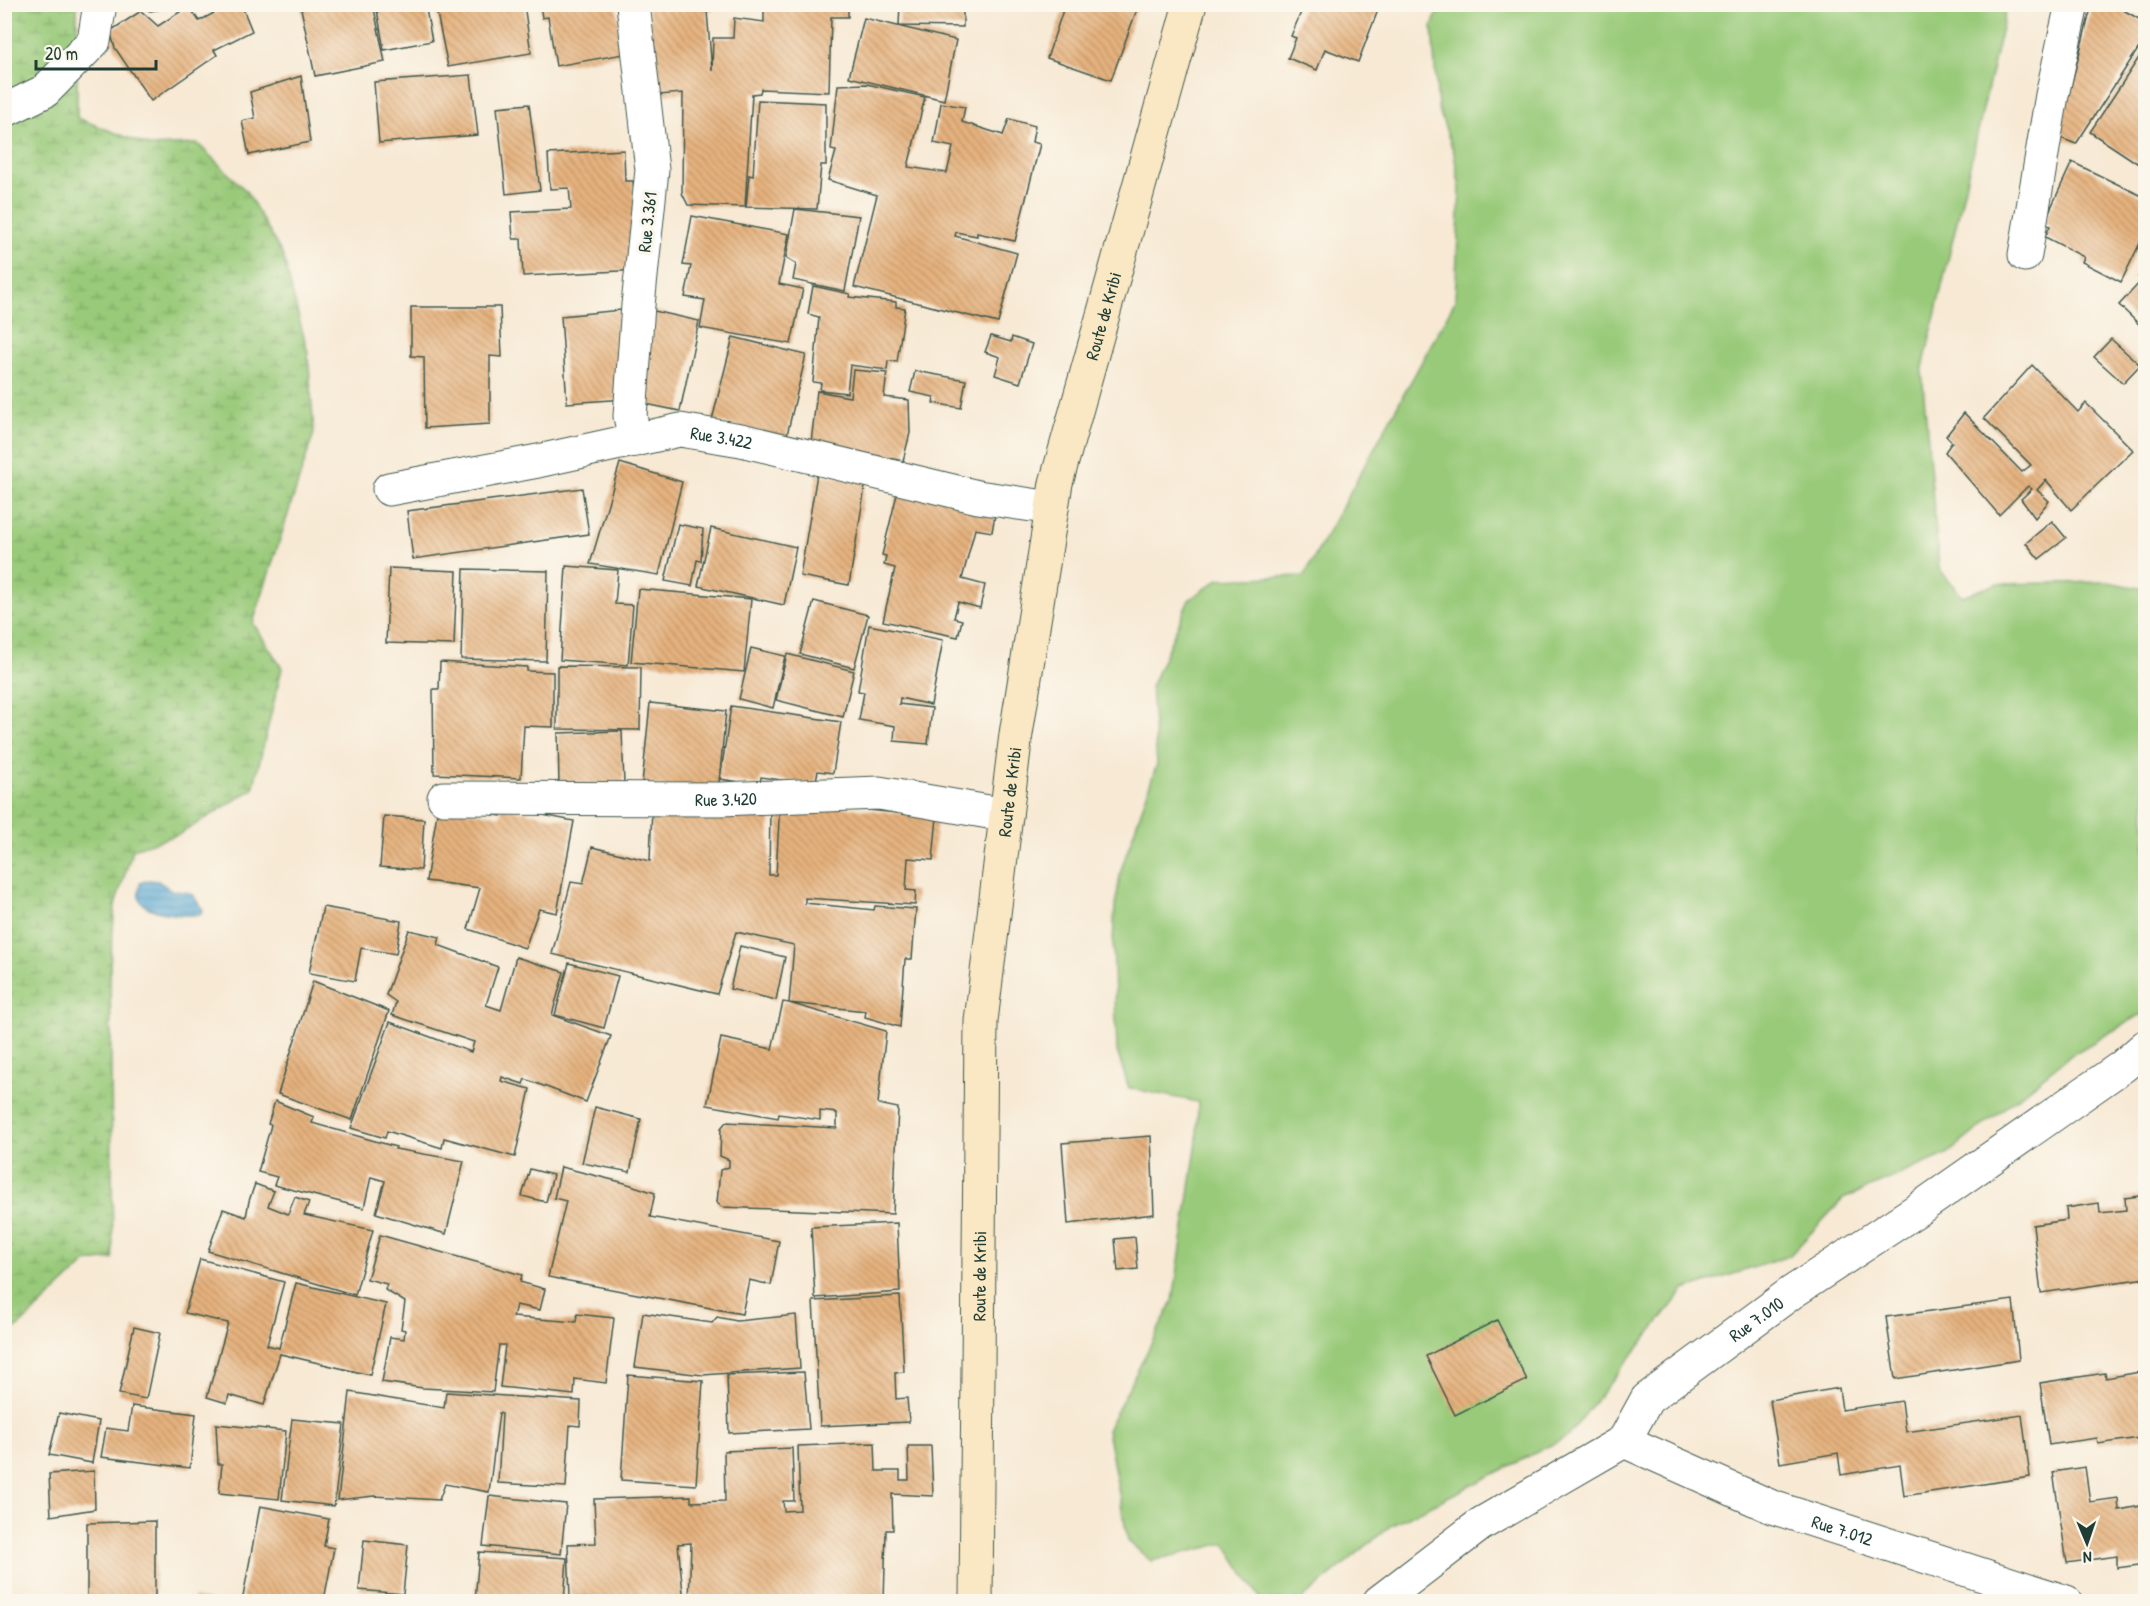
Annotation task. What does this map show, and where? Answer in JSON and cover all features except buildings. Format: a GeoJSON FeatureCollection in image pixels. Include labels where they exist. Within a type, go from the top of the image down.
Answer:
{"type":"FeatureCollection","features":[{"type":"Feature","properties":{"kind":"main road","name":"Route de Kribi"},"geometry":{"type":"LineString","coordinates":[[976,1602],[981,1021],[1016,734],[1056,483],[1190,4]]}},
{"type":"Feature","properties":{"kind":"street"},"geometry":{"type":"LineString","coordinates":[[4,111],[45,91],[94,41],[100,4]]}},
{"type":"Feature","properties":{"kind":"street","name":"Rue 3.361"},"geometry":{"type":"LineString","coordinates":[[633,4],[652,170],[638,305],[630,416],[635,440]]}},
{"type":"Feature","properties":{"kind":"street"},"geometry":{"type":"LineString","coordinates":[[2025,255],[2052,95],[2072,4]]}},
{"type":"Feature","properties":{"kind":"street","name":"Rue 3.422"},"geometry":{"type":"LineString","coordinates":[[389,489],[538,461],[680,430],[741,440],[978,497],[1052,508]]}},
{"type":"Feature","properties":{"kind":"street","name":"Rue 3.420"},"geometry":{"type":"LineString","coordinates":[[444,798],[721,799],[879,793],[1006,815]]}},
{"type":"Feature","properties":{"kind":"street","name":"Rue 7.010"},"geometry":{"type":"LineString","coordinates":[[1624,1441],[1647,1399],[1791,1293],[2138,1062]]}},
{"type":"Feature","properties":{"kind":"street"},"geometry":{"type":"LineString","coordinates":[[1379,1602],[1481,1524],[1624,1441]]}},
{"type":"Feature","properties":{"kind":"street","name":"Rue 7.012"},"geometry":{"type":"LineString","coordinates":[[1624,1441],[1772,1507],[2066,1602]]}},
{"type":"Feature","properties":{"kind":"green space"},"geometry":{"type":"Polygon","coordinates":[[[4,5],[77,5],[77,118],[149,146],[198,144],[247,192],[283,256],[308,353],[314,433],[253,623],[282,668],[253,789],[180,834],[133,849],[115,905],[110,965],[113,1259],[87,1262],[18,1327],[5,1333],[4,5]]]}},
{"type":"Feature","properties":{"kind":"green space"},"geometry":{"type":"Polygon","coordinates":[[[1440,5],[2006,5],[1922,372],[1939,569],[1962,596],[1997,584],[2108,582],[2145,589],[2145,1012],[2068,1057],[1947,1154],[1843,1199],[1789,1256],[1684,1290],[1567,1437],[1390,1526],[1301,1600],[1262,1601],[1225,1543],[1151,1561],[1128,1541],[1107,1430],[1173,1301],[1197,1141],[1198,1102],[1129,1088],[1117,1051],[1113,942],[1115,907],[1121,870],[1157,764],[1151,687],[1189,600],[1219,579],[1304,576],[1455,301],[1460,190],[1454,153],[1438,107],[1432,27],[1440,5]]]}},
{"type":"Feature","properties":{"kind":"water"},"geometry":{"type":"Polygon","coordinates":[[[148,880],[158,881],[173,891],[193,895],[203,910],[200,915],[166,913],[148,908],[142,903],[139,895],[140,883],[148,880]]]}}]}
